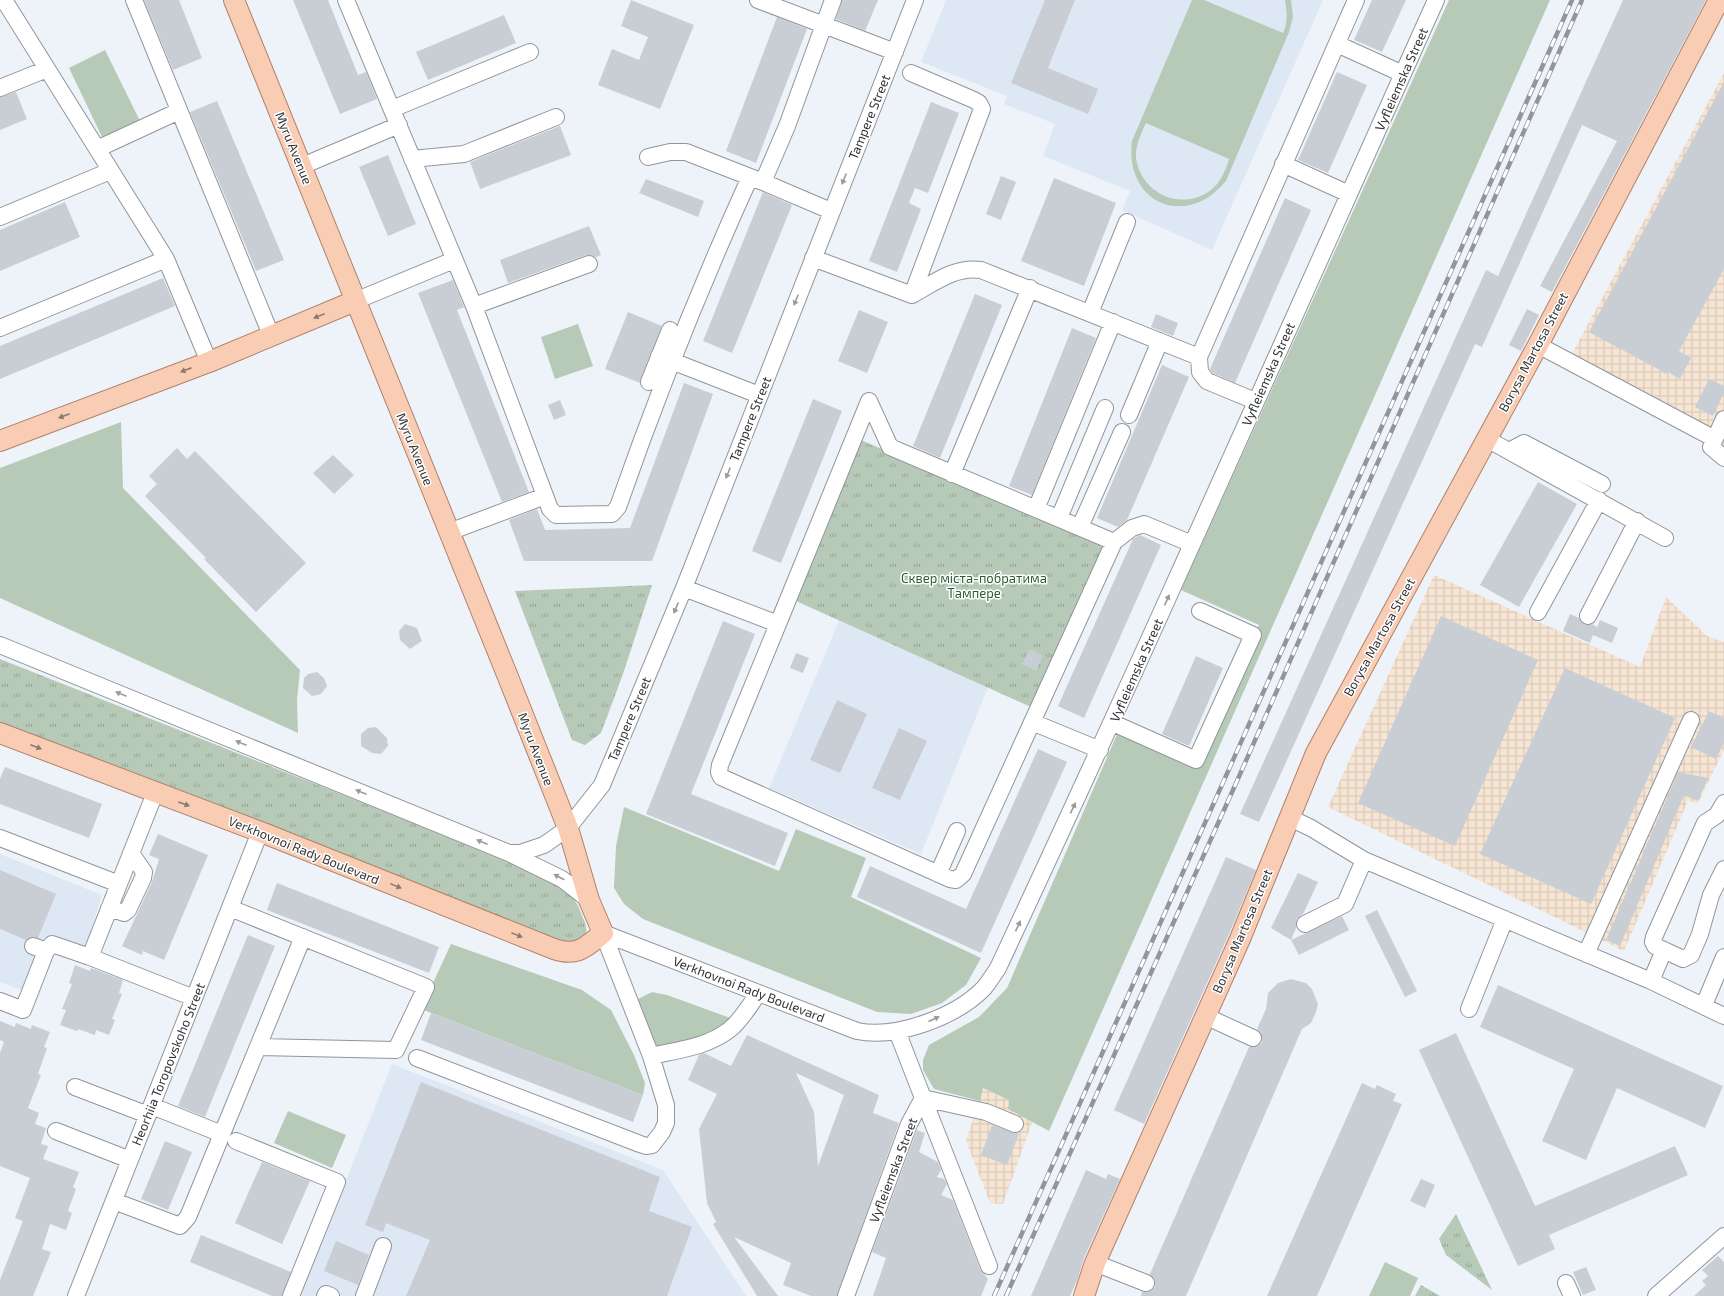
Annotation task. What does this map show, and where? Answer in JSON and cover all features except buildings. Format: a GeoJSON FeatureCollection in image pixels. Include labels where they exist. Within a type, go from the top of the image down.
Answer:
{"type":"FeatureCollection","features":[{"type":"Feature","properties":{"kind":"main road","name":"Myru Avenue"},"geometry":{"type":"LineString","coordinates":[[234,0],[568,828],[589,900]]}},
{"type":"Feature","properties":{"kind":"main road","name":"Borysa Martosa Street"},"geometry":{"type":"LineString","coordinates":[[1084,1296],[1095,1264],[1240,939],[1316,753],[1538,345],[1721,2]]}},
{"type":"Feature","properties":{"kind":"main road"},"geometry":{"type":"LineString","coordinates":[[0,440],[209,362],[355,301]]}},
{"type":"Feature","properties":{"kind":"main road","name":"Verkhovnoi Rady Boulevard"},"geometry":{"type":"LineString","coordinates":[[0,733],[260,832],[558,951],[574,952],[583,949],[603,933]]}},
{"type":"Feature","properties":{"kind":"main road"},"geometry":{"type":"LineString","coordinates":[[589,900],[603,933]]}},
{"type":"Feature","properties":{"kind":"street"},"geometry":{"type":"LineString","coordinates":[[4,0],[166,259],[209,362]]}},
{"type":"Feature","properties":{"kind":"street"},"geometry":{"type":"LineString","coordinates":[[134,0],[271,335]]}},
{"type":"Feature","properties":{"kind":"street"},"geometry":{"type":"LineString","coordinates":[[346,0],[474,306],[550,509],[556,515],[612,514],[616,511],[680,340],[757,180],[787,126],[833,0]]}},
{"type":"Feature","properties":{"kind":"street","name":"Tampere Street"},"geometry":{"type":"LineString","coordinates":[[568,828],[602,785],[684,588],[915,0]]}},
{"type":"Feature","properties":{"kind":"street"},"geometry":{"type":"LineString","coordinates":[[1255,401],[1207,381],[1200,372],[1199,357],[1356,0]]}},
{"type":"Feature","properties":{"kind":"street","name":"Vyfleiemska Street"},"geometry":{"type":"LineString","coordinates":[[897,1031],[923,1025],[955,1009],[983,988],[998,968],[1113,723],[1255,401],[1436,0]]}},
{"type":"Feature","properties":{"kind":"street"},"geometry":{"type":"LineString","coordinates":[[762,1],[895,52]]}},
{"type":"Feature","properties":{"kind":"street"},"geometry":{"type":"LineString","coordinates":[[1337,44],[1403,74]]}},
{"type":"Feature","properties":{"kind":"street"},"geometry":{"type":"LineString","coordinates":[[392,109],[530,52]]}},
{"type":"Feature","properties":{"kind":"street"},"geometry":{"type":"LineString","coordinates":[[0,88],[47,69]]}},
{"type":"Feature","properties":{"kind":"street"},"geometry":{"type":"LineString","coordinates":[[911,73],[974,100],[979,103],[982,109],[912,294]]}},
{"type":"Feature","properties":{"kind":"street"},"geometry":{"type":"LineString","coordinates":[[97,149],[179,110]]}},
{"type":"Feature","properties":{"kind":"street"},"geometry":{"type":"LineString","coordinates":[[412,159],[464,154],[556,117]]}},
{"type":"Feature","properties":{"kind":"street"},"geometry":{"type":"LineString","coordinates":[[302,166],[398,125]]}},
{"type":"Feature","properties":{"kind":"street"},"geometry":{"type":"LineString","coordinates":[[648,157],[670,152],[686,152],[832,211]]}},
{"type":"Feature","properties":{"kind":"street"},"geometry":{"type":"LineString","coordinates":[[1283,164],[1349,194]]}},
{"type":"Feature","properties":{"kind":"street"},"geometry":{"type":"LineString","coordinates":[[0,217],[110,171]]}},
{"type":"Feature","properties":{"kind":"street"},"geometry":{"type":"LineString","coordinates":[[1090,313],[1127,222]]}},
{"type":"Feature","properties":{"kind":"street"},"geometry":{"type":"LineString","coordinates":[[813,258],[912,294],[954,272],[971,268],[981,270],[1030,288],[1199,357]]}},
{"type":"Feature","properties":{"kind":"street"},"geometry":{"type":"LineString","coordinates":[[0,328],[166,259]]}},
{"type":"Feature","properties":{"kind":"street"},"geometry":{"type":"LineString","coordinates":[[355,301],[454,260]]}},
{"type":"Feature","properties":{"kind":"street"},"geometry":{"type":"LineString","coordinates":[[474,306],[589,264]]}},
{"type":"Feature","properties":{"kind":"street"},"geometry":{"type":"LineString","coordinates":[[952,474],[1030,288]]}},
{"type":"Feature","properties":{"kind":"street"},"geometry":{"type":"LineString","coordinates":[[1036,509],[1113,322]]}},
{"type":"Feature","properties":{"kind":"street"},"geometry":{"type":"LineString","coordinates":[[649,382],[670,330]]}},
{"type":"Feature","properties":{"kind":"street"},"geometry":{"type":"LineString","coordinates":[[1129,416],[1160,342]]}},
{"type":"Feature","properties":{"kind":"street"},"geometry":{"type":"LineString","coordinates":[[1538,345],[1713,438]]}},
{"type":"Feature","properties":{"kind":"street"},"geometry":{"type":"LineString","coordinates":[[659,356],[759,395]]}},
{"type":"Feature","properties":{"kind":"street"},"geometry":{"type":"LineString","coordinates":[[1114,542],[890,447],[869,401],[720,765],[719,772],[721,777],[726,781],[873,839],[938,874],[956,880],[963,874],[1114,542],[1132,528],[1144,524],[1192,544]]}},
{"type":"Feature","properties":{"kind":"street"},"geometry":{"type":"LineString","coordinates":[[1059,518],[1105,408]]}},
{"type":"Feature","properties":{"kind":"street"},"geometry":{"type":"LineString","coordinates":[[1724,419],[1713,438],[1711,447],[1724,458]]}},
{"type":"Feature","properties":{"kind":"street"},"geometry":{"type":"LineString","coordinates":[[1080,527],[1122,432]]}},
{"type":"Feature","properties":{"kind":"street"},"geometry":{"type":"LineString","coordinates":[[1487,439],[1637,521],[1665,538]]}},
{"type":"Feature","properties":{"kind":"street"},"geometry":{"type":"LineString","coordinates":[[1509,451],[1524,443],[1602,484]]}},
{"type":"Feature","properties":{"kind":"street"},"geometry":{"type":"LineString","coordinates":[[449,532],[545,496]]}},
{"type":"Feature","properties":{"kind":"street"},"geometry":{"type":"LineString","coordinates":[[1538,612],[1599,500]]}},
{"type":"Feature","properties":{"kind":"street"},"geometry":{"type":"LineString","coordinates":[[1588,616],[1637,521]]}},
{"type":"Feature","properties":{"kind":"street"},"geometry":{"type":"LineString","coordinates":[[684,588],[778,624]]}},
{"type":"Feature","properties":{"kind":"street"},"geometry":{"type":"LineString","coordinates":[[1113,723],[1196,760],[1253,635],[1200,611]]}},
{"type":"Feature","properties":{"kind":"street"},"geometry":{"type":"LineString","coordinates":[[0,645],[509,853],[562,878],[589,900]]}},
{"type":"Feature","properties":{"kind":"street"},"geometry":{"type":"LineString","coordinates":[[1586,954],[1691,720]]}},
{"type":"Feature","properties":{"kind":"street"},"geometry":{"type":"LineString","coordinates":[[1032,722],[1100,750]]}},
{"type":"Feature","properties":{"kind":"street"},"geometry":{"type":"LineString","coordinates":[[90,957],[155,793]]}},
{"type":"Feature","properties":{"kind":"street"},"geometry":{"type":"LineString","coordinates":[[1724,803],[1717,816],[1705,823],[1654,937],[1653,942],[1655,946],[1683,959],[1691,955],[1700,934],[1711,895],[1724,869]]}},
{"type":"Feature","properties":{"kind":"street"},"geometry":{"type":"LineString","coordinates":[[1290,818],[1311,828],[1364,860],[1652,981],[1724,1016]]}},
{"type":"Feature","properties":{"kind":"street"},"geometry":{"type":"LineString","coordinates":[[1705,823],[1724,826]]}},
{"type":"Feature","properties":{"kind":"street"},"geometry":{"type":"LineString","coordinates":[[509,853],[520,853],[544,845],[568,828]]}},
{"type":"Feature","properties":{"kind":"street"},"geometry":{"type":"LineString","coordinates":[[938,874],[957,831]]}},
{"type":"Feature","properties":{"kind":"street","name":"Heorhiia Toropovskoho Street"},"geometry":{"type":"LineString","coordinates":[[76,1296],[260,832]]}},
{"type":"Feature","properties":{"kind":"street"},"geometry":{"type":"LineString","coordinates":[[0,838],[119,884]]}},
{"type":"Feature","properties":{"kind":"street"},"geometry":{"type":"LineString","coordinates":[[109,908],[124,913],[128,910],[143,878],[144,872],[131,853]]}},
{"type":"Feature","properties":{"kind":"street"},"geometry":{"type":"LineString","coordinates":[[1305,924],[1345,904],[1364,860]]}},
{"type":"Feature","properties":{"kind":"street"},"geometry":{"type":"LineString","coordinates":[[230,908],[426,987],[396,1050],[259,1047]]}},
{"type":"Feature","properties":{"kind":"street"},"geometry":{"type":"LineString","coordinates":[[1469,1009],[1505,919]]}},
{"type":"Feature","properties":{"kind":"street"},"geometry":{"type":"LineString","coordinates":[[417,1058],[646,1146],[652,1145],[656,1141],[666,1123],[666,1104],[651,1056],[603,933]]}},
{"type":"Feature","properties":{"kind":"street","name":"Verkhovnoi Rady Boulevard"},"geometry":{"type":"LineString","coordinates":[[603,933],[857,1031],[870,1034],[897,1031]]}},
{"type":"Feature","properties":{"kind":"street"},"geometry":{"type":"LineString","coordinates":[[114,1201],[180,1226],[188,1217],[303,937]]}},
{"type":"Feature","properties":{"kind":"street"},"geometry":{"type":"LineString","coordinates":[[0,1001],[23,1010],[40,949],[54,944],[194,998]]}},
{"type":"Feature","properties":{"kind":"street"},"geometry":{"type":"LineString","coordinates":[[1652,981],[1664,950]]}},
{"type":"Feature","properties":{"kind":"street"},"geometry":{"type":"LineString","coordinates":[[1704,1005],[1724,957]]}},
{"type":"Feature","properties":{"kind":"street"},"geometry":{"type":"LineString","coordinates":[[651,1056],[700,1045],[714,1039],[730,1029],[758,994]]}},
{"type":"Feature","properties":{"kind":"street"},"geometry":{"type":"LineString","coordinates":[[1205,1016],[1253,1038]]}},
{"type":"Feature","properties":{"kind":"street"},"geometry":{"type":"LineString","coordinates":[[897,1031],[989,1266]]}},
{"type":"Feature","properties":{"kind":"street"},"geometry":{"type":"LineString","coordinates":[[75,1087],[222,1134]]}},
{"type":"Feature","properties":{"kind":"street"},"geometry":{"type":"LineString","coordinates":[[923,1098],[986,1112],[1015,1124]]}},
{"type":"Feature","properties":{"kind":"street","name":"Vyfleiemska Street"},"geometry":{"type":"LineString","coordinates":[[846,1296],[909,1124],[923,1098]]}},
{"type":"Feature","properties":{"kind":"street"},"geometry":{"type":"LineString","coordinates":[[56,1130],[130,1160]]}},
{"type":"Feature","properties":{"kind":"street"},"geometry":{"type":"LineString","coordinates":[[236,1141],[337,1182],[291,1296]]}},
{"type":"Feature","properties":{"kind":"street"},"geometry":{"type":"LineString","coordinates":[[1656,1296],[1724,1236]]}},
{"type":"Feature","properties":{"kind":"street"},"geometry":{"type":"LineString","coordinates":[[364,1296],[383,1246]]}},
{"type":"Feature","properties":{"kind":"street"},"geometry":{"type":"LineString","coordinates":[[1095,1264],[1146,1283]]}},
{"type":"Feature","properties":{"kind":"street"},"geometry":{"type":"LineString","coordinates":[[325,1296],[326,1294],[331,1296]]}},
{"type":"Feature","properties":{"kind":"shaded area"},"geometry":{"type":"Polygon","coordinates":[[[946,0],[1323,0],[1212,250],[1122,210],[1130,191],[1043,156],[1055,124],[1004,104],[1007,96],[921,62],[946,0]]]}},
{"type":"Feature","properties":{"kind":"shaded area"},"geometry":{"type":"Polygon","coordinates":[[[1724,73],[1724,450],[1568,361],[1724,73]]]}},
{"type":"Feature","properties":{"kind":"shaded area"},"geometry":{"type":"Polygon","coordinates":[[[1434,575],[1640,667],[1666,597],[1707,636],[1724,642],[1724,750],[1698,803],[1688,801],[1624,951],[1328,807],[1434,575]]]}},
{"type":"Feature","properties":{"kind":"shaded area"},"geometry":{"type":"Polygon","coordinates":[[[839,621],[988,687],[921,854],[769,788],[839,621]]]}},
{"type":"Feature","properties":{"kind":"shaded area"},"geometry":{"type":"Polygon","coordinates":[[[0,854],[102,895],[85,950],[47,938],[24,991],[0,982],[0,854]]]}},
{"type":"Feature","properties":{"kind":"shaded area"},"geometry":{"type":"Polygon","coordinates":[[[392,1064],[663,1170],[746,1296],[300,1296],[392,1064]]]}},
{"type":"Feature","properties":{"kind":"shaded area"},"geometry":{"type":"Polygon","coordinates":[[[983,1088],[1009,1100],[1008,1109],[1033,1120],[1003,1204],[990,1203],[966,1141],[983,1088]]]}},
{"type":"Feature","properties":{"kind":"green space"},"geometry":{"type":"Polygon","coordinates":[[[1192,0],[1204,0],[1283,33],[1287,17],[1285,0],[1291,0],[1293,17],[1289,32],[1226,181],[1210,196],[1193,204],[1177,206],[1161,203],[1148,194],[1138,180],[1132,163],[1132,141],[1192,0]],[[1146,123],[1136,149],[1136,158],[1139,171],[1146,181],[1154,190],[1164,196],[1176,199],[1188,199],[1200,196],[1211,190],[1222,176],[1229,159],[1146,123]]]}},
{"type":"Feature","properties":{"kind":"green space"},"geometry":{"type":"Polygon","coordinates":[[[1449,0],[1550,0],[1049,1131],[1008,1109],[1009,1100],[983,1088],[980,1101],[934,1089],[923,1070],[923,1060],[929,1045],[979,1017],[1007,988],[1118,732],[1197,765],[1259,625],[1181,590],[1449,0]]]}},
{"type":"Feature","properties":{"kind":"green space"},"geometry":{"type":"Polygon","coordinates":[[[105,50],[140,121],[103,139],[69,68],[105,50]]]}},
{"type":"Feature","properties":{"kind":"green space"},"geometry":{"type":"Polygon","coordinates":[[[578,324],[593,366],[555,379],[541,337],[578,324]]]}},
{"type":"Feature","properties":{"kind":"green space"},"geometry":{"type":"Polygon","coordinates":[[[121,422],[123,488],[300,670],[297,700],[298,733],[0,598],[0,468],[121,422]]]}},
{"type":"Feature","properties":{"kind":"green space","name":"Сквер міста-побратима Тампере"},"geometry":{"type":"Polygon","coordinates":[[[861,440],[1108,547],[1031,707],[796,601],[861,440]]]}},
{"type":"Feature","properties":{"kind":"green space"},"geometry":{"type":"Polygon","coordinates":[[[652,585],[623,674],[601,733],[585,745],[572,740],[515,591],[652,585]]]}},
{"type":"Feature","properties":{"kind":"green space"},"geometry":{"type":"Polygon","coordinates":[[[0,659],[545,875],[564,888],[573,897],[585,922],[586,936],[570,945],[0,723],[0,659]]]}},
{"type":"Feature","properties":{"kind":"green space"},"geometry":{"type":"Polygon","coordinates":[[[624,807],[779,871],[796,829],[866,858],[851,897],[981,958],[966,985],[942,1003],[911,1014],[877,1012],[643,919],[624,904],[614,888],[616,846],[624,807]]]}},
{"type":"Feature","properties":{"kind":"green space"},"geometry":{"type":"Polygon","coordinates":[[[451,944],[582,990],[611,1010],[634,1055],[645,1083],[643,1095],[421,1009],[451,944]]]}},
{"type":"Feature","properties":{"kind":"green space"},"geometry":{"type":"Polygon","coordinates":[[[652,992],[667,995],[733,1019],[698,1041],[654,1051],[636,1006],[638,999],[652,992]]]}},
{"type":"Feature","properties":{"kind":"green space"},"geometry":{"type":"Polygon","coordinates":[[[288,1111],[346,1135],[332,1168],[274,1143],[288,1111]]]}},
{"type":"Feature","properties":{"kind":"green space"},"geometry":{"type":"Polygon","coordinates":[[[1456,1214],[1492,1290],[1446,1255],[1439,1239],[1456,1214]]]}},
{"type":"Feature","properties":{"kind":"green space"},"geometry":{"type":"Polygon","coordinates":[[[1385,1262],[1418,1278],[1410,1296],[1369,1296],[1385,1262]]]}},
{"type":"Feature","properties":{"kind":"green space"},"geometry":{"type":"Polygon","coordinates":[[[1421,1285],[1440,1296],[1415,1296],[1421,1285]]]}},
{"type":"Feature","properties":{"kind":"railway"},"geometry":{"type":"LineString","coordinates":[[994,1296],[1572,0]]}},
{"type":"Feature","properties":{"kind":"railway"},"geometry":{"type":"LineString","coordinates":[[1006,1296],[1237,781],[1582,0]]}}]}
